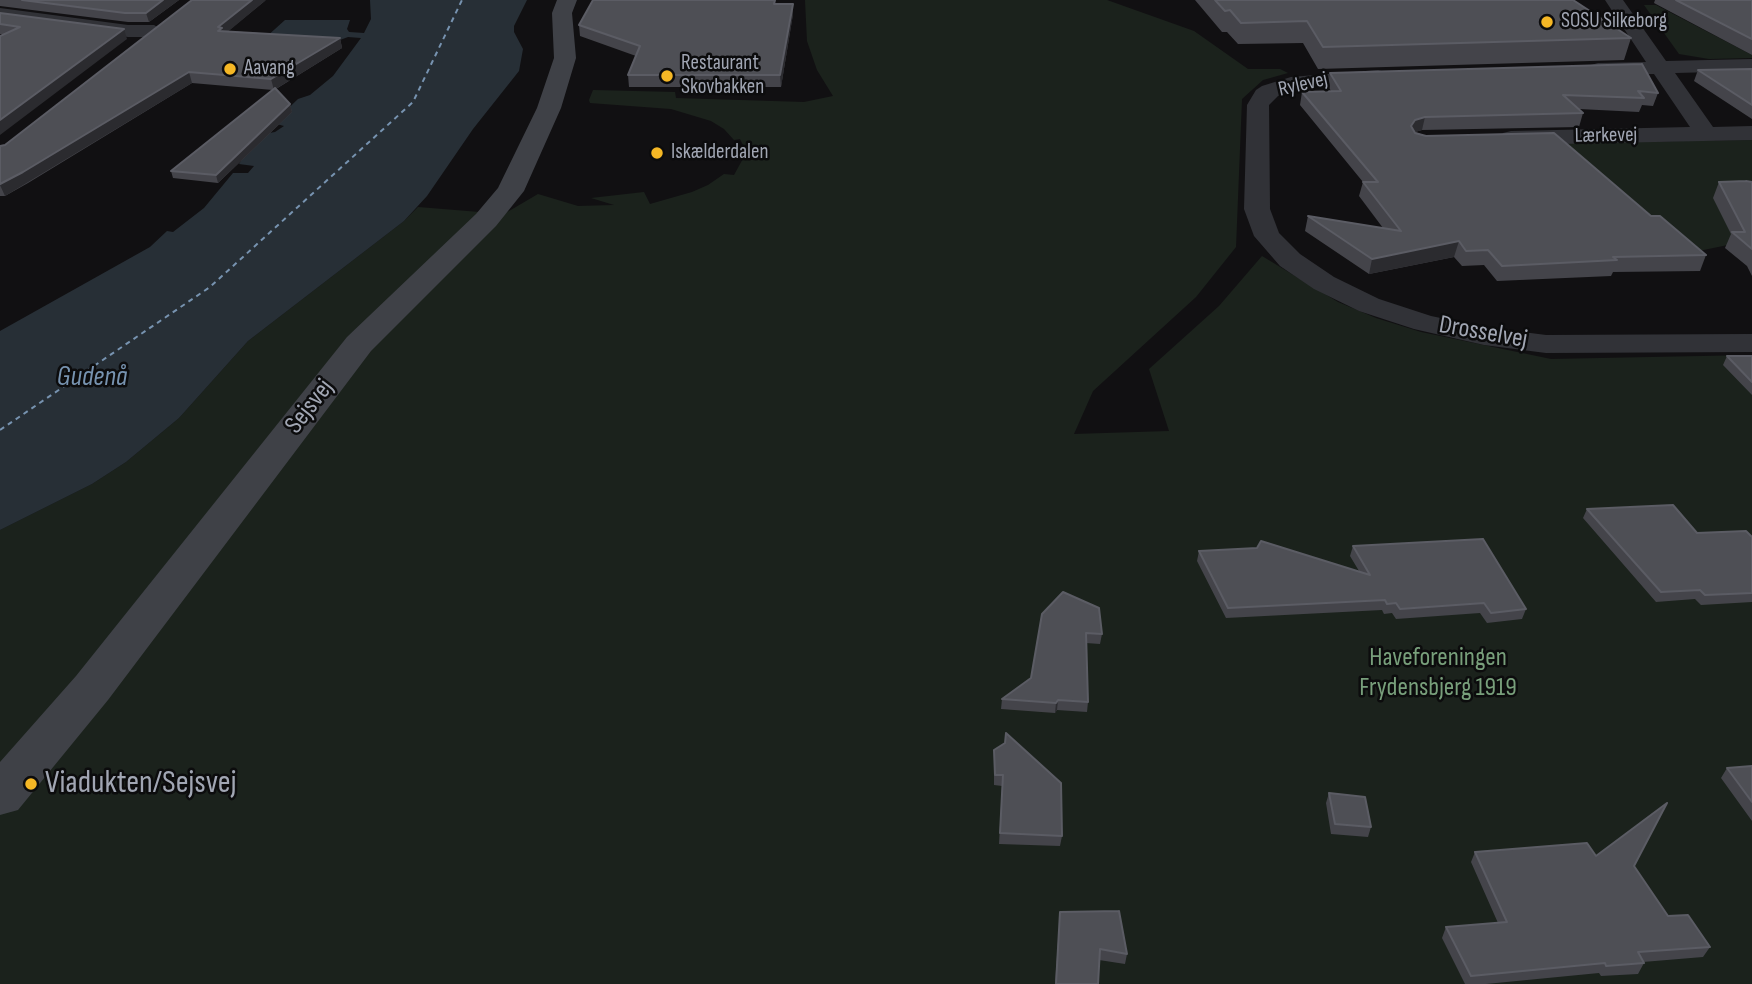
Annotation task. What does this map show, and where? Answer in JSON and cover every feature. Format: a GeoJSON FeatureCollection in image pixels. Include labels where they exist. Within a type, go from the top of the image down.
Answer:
{"type":"FeatureCollection","features":[{"type":"Feature","properties":{"kind":"street","name":"Sejsvej"},"geometry":{"type":"LineString","coordinates":[[0,796],[92,688],[359,344],[406,295],[486,220],[510,191],[549,108],[565,58],[562,13],[567,0]]}},
{"type":"Feature","properties":{"kind":"street"},"geometry":{"type":"LineString","coordinates":[[1614,0],[1706,134]]}},
{"type":"Feature","properties":{"kind":"street"},"geometry":{"type":"LineString","coordinates":[[0,15],[128,31],[154,31]]}},
{"type":"Feature","properties":{"kind":"street"},"geometry":{"type":"LineString","coordinates":[[132,48],[172,17]]}},
{"type":"Feature","properties":{"kind":"street"},"geometry":{"type":"LineString","coordinates":[[1578,70],[1752,65]]}},
{"type":"Feature","properties":{"kind":"street","name":"Rylevej"},"geometry":{"type":"LineString","coordinates":[[1256,209],[1258,105],[1264,95],[1287,84],[1310,79],[1404,75]]}},
{"type":"Feature","properties":{"kind":"street","name":"Lærkevej"},"geometry":{"type":"LineString","coordinates":[[1490,138],[1752,133]]}},
{"type":"Feature","properties":{"kind":"street","name":"Drosselvej"},"geometry":{"type":"LineString","coordinates":[[1256,209],[1267,236],[1290,260],[1312,275],[1369,304],[1424,323],[1484,336],[1546,344],[1752,343]]}},
{"type":"Feature","properties":{"kind":"green space","name":"Haveforeningen Frydensbjerg 1919"},"geometry":{"type":"Polygon","coordinates":[[[805,0],[1107,0],[1194,31],[1248,69],[1280,69],[1288,73],[1263,80],[1242,99],[1236,247],[1196,297],[1093,391],[1074,434],[1169,431],[1149,369],[1219,306],[1262,256],[1338,302],[1376,318],[1421,332],[1551,359],[1752,355],[1752,984],[0,984],[0,530],[92,484],[126,462],[179,418],[248,341],[404,221],[418,207],[504,214],[538,194],[578,206],[614,205],[591,198],[644,192],[650,204],[692,192],[724,174],[734,175],[745,155],[744,147],[740,139],[734,140],[724,129],[711,121],[671,109],[590,103],[593,90],[675,92],[676,98],[804,102],[833,96],[817,70],[807,41],[805,0]]]}},
{"type":"Feature","properties":{"kind":"green space"},"geometry":{"type":"Polygon","coordinates":[[[1644,5],[1656,5],[1752,55],[1752,58],[1709,59],[1679,54],[1644,5]]]}},
{"type":"Feature","properties":{"kind":"green space"},"geometry":{"type":"Polygon","coordinates":[[[1752,140],[1752,240],[1684,254],[1559,143],[1752,140]]]}},
{"type":"Feature","properties":{"kind":"water","name":"Gudenå"},"geometry":{"type":"Polygon","coordinates":[[[370,0],[527,0],[514,26],[514,32],[523,49],[519,71],[473,129],[427,196],[404,221],[248,341],[179,418],[126,462],[92,484],[0,530],[0,331],[150,247],[167,231],[173,232],[204,208],[233,173],[248,173],[254,166],[239,164],[258,135],[275,132],[284,126],[273,123],[298,99],[310,95],[333,76],[361,38],[348,37],[332,43],[265,38],[285,20],[350,20],[347,29],[349,32],[364,33],[371,19],[370,0]]]}},
{"type":"Feature","properties":{"kind":"building"},"geometry":{"type":"Polygon","coordinates":[[[22,0],[163,0],[146,13],[125,13],[22,0]]]}},
{"type":"Feature","properties":{"kind":"building"},"geometry":{"type":"Polygon","coordinates":[[[192,0],[252,0],[218,27],[222,28],[218,31],[340,38],[271,79],[189,72],[0,184],[0,146],[5,145],[192,0]]]}},
{"type":"Feature","properties":{"kind":"building"},"geometry":{"type":"Polygon","coordinates":[[[593,0],[775,0],[774,4],[793,4],[780,75],[628,75],[640,46],[579,25],[593,0]]]}},
{"type":"Feature","properties":{"kind":"building"},"geometry":{"type":"Polygon","coordinates":[[[1215,0],[1573,0],[1631,38],[1323,47],[1307,21],[1241,23],[1230,10],[1225,11],[1215,0]]]}},
{"type":"Feature","properties":{"kind":"building"},"geometry":{"type":"Polygon","coordinates":[[[1676,0],[1752,0],[1752,39],[1676,0]]]}},
{"type":"Feature","properties":{"kind":"building"},"geometry":{"type":"Polygon","coordinates":[[[0,13],[124,29],[0,120],[0,36],[20,27],[0,24],[0,13]]]}},
{"type":"Feature","properties":{"kind":"building"},"geometry":{"type":"Polygon","coordinates":[[[1642,64],[1658,93],[1638,91],[1644,98],[1563,95],[1583,113],[1425,117],[1415,120],[1411,126],[1415,133],[1426,136],[1554,133],[1651,216],[1660,216],[1706,255],[1613,257],[1617,260],[1502,266],[1488,250],[1466,251],[1459,241],[1372,259],[1308,216],[1401,231],[1363,182],[1378,182],[1302,92],[1341,91],[1330,73],[1642,64]]]}},
{"type":"Feature","properties":{"kind":"building"},"geometry":{"type":"Polygon","coordinates":[[[1752,69],[1752,105],[1698,70],[1752,69]]]}},
{"type":"Feature","properties":{"kind":"building"},"geometry":{"type":"Polygon","coordinates":[[[275,88],[290,104],[216,175],[171,171],[275,88]]]}},
{"type":"Feature","properties":{"kind":"building"},"geometry":{"type":"Polygon","coordinates":[[[1719,182],[1752,182],[1752,249],[1732,232],[1745,232],[1719,182]]]}},
{"type":"Feature","properties":{"kind":"building"},"geometry":{"type":"Polygon","coordinates":[[[1727,356],[1752,356],[1752,382],[1727,356]]]}},
{"type":"Feature","properties":{"kind":"building"},"geometry":{"type":"Polygon","coordinates":[[[1673,505],[1697,533],[1746,531],[1752,537],[1752,593],[1705,595],[1700,590],[1661,592],[1587,509],[1673,505]]]}},
{"type":"Feature","properties":{"kind":"building"},"geometry":{"type":"Polygon","coordinates":[[[1483,539],[1526,609],[1491,613],[1484,603],[1400,609],[1396,603],[1387,604],[1385,600],[1228,608],[1199,551],[1257,548],[1261,541],[1370,575],[1353,546],[1483,539]]]}},
{"type":"Feature","properties":{"kind":"building"},"geometry":{"type":"Polygon","coordinates":[[[1063,592],[1099,608],[1102,634],[1086,633],[1088,702],[1058,700],[1056,703],[1002,699],[1031,678],[1042,614],[1063,592]]]}},
{"type":"Feature","properties":{"kind":"building"},"geometry":{"type":"Polygon","coordinates":[[[1006,733],[1061,783],[1062,836],[1000,833],[1003,775],[995,775],[994,750],[1005,743],[1006,733]]]}},
{"type":"Feature","properties":{"kind":"building"},"geometry":{"type":"Polygon","coordinates":[[[1752,766],[1752,802],[1727,768],[1752,766]]]}},
{"type":"Feature","properties":{"kind":"building"},"geometry":{"type":"Polygon","coordinates":[[[1329,793],[1365,797],[1371,827],[1335,824],[1329,793]]]}},
{"type":"Feature","properties":{"kind":"building"},"geometry":{"type":"Polygon","coordinates":[[[1667,803],[1634,866],[1668,916],[1688,915],[1710,947],[1638,952],[1644,963],[1606,966],[1605,963],[1471,976],[1446,927],[1507,922],[1475,852],[1587,843],[1596,856],[1667,803]]]}},
{"type":"Feature","properties":{"kind":"building"},"geometry":{"type":"Polygon","coordinates":[[[1119,911],[1127,954],[1100,949],[1098,984],[1056,984],[1060,912],[1119,911]]]}},
{"type":"Feature","properties":{"kind":"ferry route"},"geometry":{"type":"LineString","coordinates":[[0,430],[210,287],[413,102],[462,0]]}},
{"type":"Feature","properties":{"kind":"place","name":"SOSU Silkeborg"},"geometry":{"type":"Point","coordinates":[1547,22]}},
{"type":"Feature","properties":{"kind":"place","name":"Aavang"},"geometry":{"type":"Point","coordinates":[230,69]}},
{"type":"Feature","properties":{"kind":"place","name":"Restaurant Skovbakken"},"geometry":{"type":"Point","coordinates":[667,76]}},
{"type":"Feature","properties":{"kind":"place","name":"Iskælderdalen"},"geometry":{"type":"Point","coordinates":[657,153]}},
{"type":"Feature","properties":{"kind":"place","name":"Viadukten/Sejsvej"},"geometry":{"type":"Point","coordinates":[31,784]}}]}
